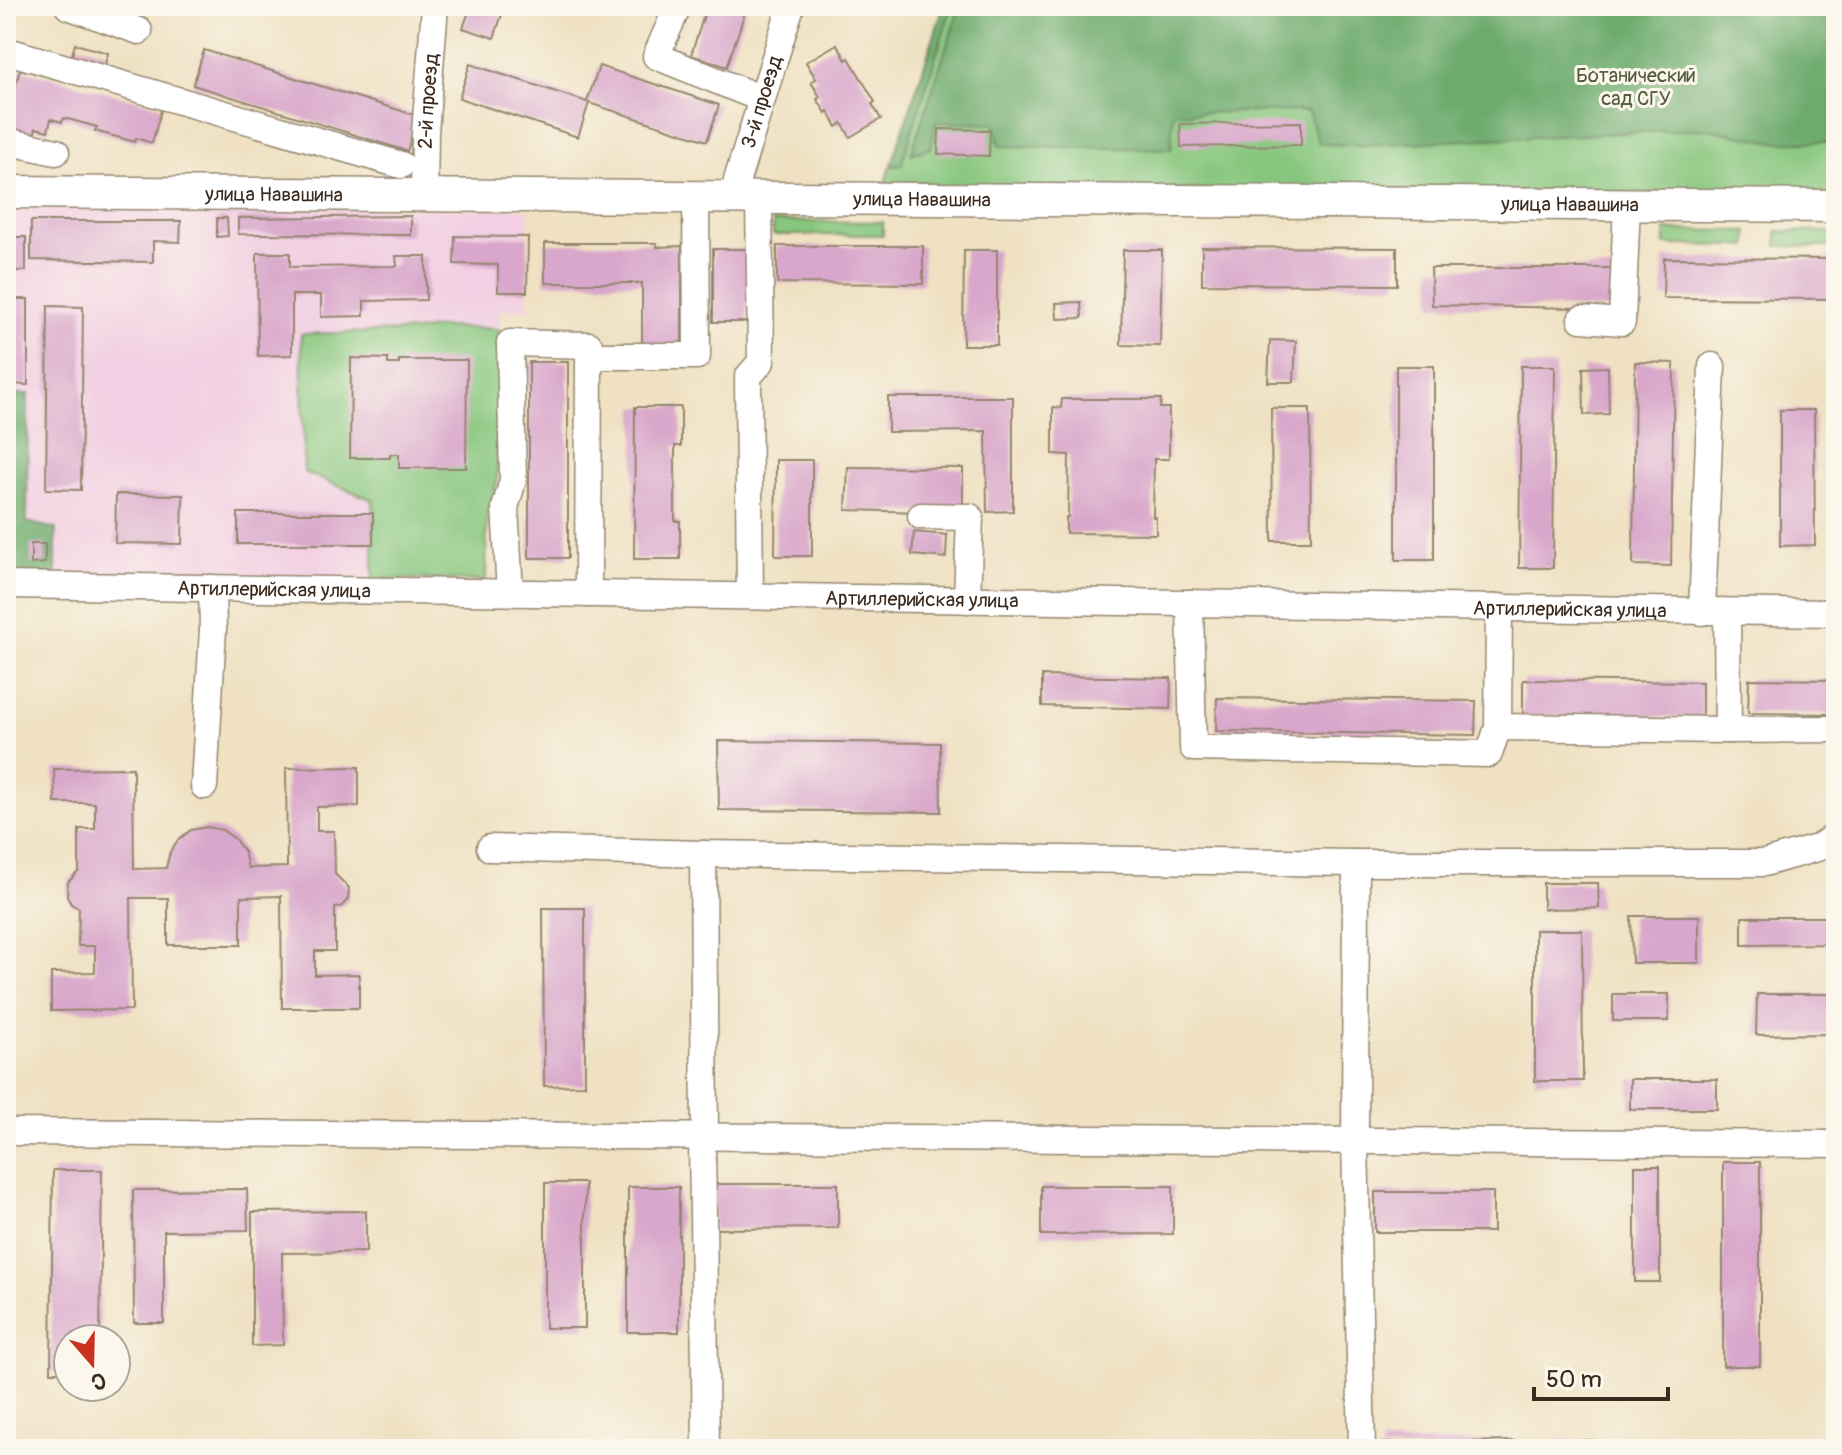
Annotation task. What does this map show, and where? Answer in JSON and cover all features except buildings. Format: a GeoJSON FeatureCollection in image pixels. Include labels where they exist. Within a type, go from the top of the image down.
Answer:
{"type":"FeatureCollection","features":[{"type":"Feature","properties":{"kind":"main road","name":"улица Навашина"},"geometry":{"type":"LineString","coordinates":[[6,192],[1836,206]]}},
{"type":"Feature","properties":{"kind":"street"},"geometry":{"type":"LineString","coordinates":[[68,6],[139,31]]}},
{"type":"Feature","properties":{"kind":"street"},"geometry":{"type":"LineString","coordinates":[[678,6],[656,56],[762,99]]}},
{"type":"Feature","properties":{"kind":"street","name":"3-й проезд"},"geometry":{"type":"LineString","coordinates":[[750,596],[748,377],[761,362],[747,197],[737,180],[791,6]]}},
{"type":"Feature","properties":{"kind":"street","name":"2-й проезд"},"geometry":{"type":"LineString","coordinates":[[424,197],[432,7]]}},
{"type":"Feature","properties":{"kind":"street"},"geometry":{"type":"LineString","coordinates":[[6,53],[401,165]]}},
{"type":"Feature","properties":{"kind":"street"},"geometry":{"type":"LineString","coordinates":[[6,141],[56,152]]}},
{"type":"Feature","properties":{"kind":"street"},"geometry":{"type":"LineString","coordinates":[[589,356],[697,356],[696,198]]}},
{"type":"Feature","properties":{"kind":"street"},"geometry":{"type":"LineString","coordinates":[[1581,319],[1622,322],[1627,204]]}},
{"type":"Feature","properties":{"kind":"street"},"geometry":{"type":"LineString","coordinates":[[510,592],[505,508],[513,480],[510,343],[589,345],[588,594]]}},
{"type":"Feature","properties":{"kind":"street"},"geometry":{"type":"LineString","coordinates":[[1712,366],[1714,612],[1728,730]]}},
{"type":"Feature","properties":{"kind":"street"},"geometry":{"type":"LineString","coordinates":[[921,516],[970,517],[967,600]]}},
{"type":"Feature","properties":{"kind":"street","name":"Артиллерийская улица"},"geometry":{"type":"LineString","coordinates":[[6,585],[1836,613]]}},
{"type":"Feature","properties":{"kind":"street"},"geometry":{"type":"LineString","coordinates":[[204,786],[213,629],[212,588]]}},
{"type":"Feature","properties":{"kind":"street"},"geometry":{"type":"LineString","coordinates":[[1190,603],[1193,748],[1489,754],[1498,727],[1499,607]]}},
{"type":"Feature","properties":{"kind":"street"},"geometry":{"type":"LineString","coordinates":[[1498,727],[1836,729]]}},
{"type":"Feature","properties":{"kind":"street"},"geometry":{"type":"LineString","coordinates":[[490,848],[1356,863],[1764,863],[1817,848],[1836,836]]}},
{"type":"Feature","properties":{"kind":"street"},"geometry":{"type":"LineString","coordinates":[[703,854],[706,1449]]}},
{"type":"Feature","properties":{"kind":"street"},"geometry":{"type":"LineString","coordinates":[[1356,863],[1355,1141],[1362,1449]]}},
{"type":"Feature","properties":{"kind":"street"},"geometry":{"type":"LineString","coordinates":[[6,1132],[1836,1144]]}},
{"type":"Feature","properties":{"kind":"shaded area"},"geometry":{"type":"Polygon","coordinates":[[[6,209],[528,209],[529,309],[499,310],[499,329],[440,327],[413,331],[302,334],[373,500],[373,578],[56,574],[27,522],[28,395],[6,395],[6,209]]]}},
{"type":"Feature","properties":{"kind":"green space"},"geometry":{"type":"Polygon","coordinates":[[[944,6],[952,6],[901,165],[891,166],[944,6]]]}},
{"type":"Feature","properties":{"kind":"green space","name":"Ботанический сад СГУ"},"geometry":{"type":"Polygon","coordinates":[[[952,6],[1836,6],[1836,194],[883,187],[891,166],[901,165],[952,6]]]}},
{"type":"Feature","properties":{"kind":"green space","name":"Ботанический сад СГУ"},"geometry":{"type":"Polygon","coordinates":[[[960,6],[1836,6],[1836,142],[1774,142],[1707,129],[1361,145],[1319,144],[1308,111],[1173,113],[1171,149],[999,146],[995,124],[936,122],[931,148],[911,154],[960,6]]]}},
{"type":"Feature","properties":{"kind":"green space"},"geometry":{"type":"Polygon","coordinates":[[[773,221],[883,222],[883,235],[773,235],[773,221]]]}},
{"type":"Feature","properties":{"kind":"green space"},"geometry":{"type":"Polygon","coordinates":[[[1665,230],[1748,231],[1748,246],[1665,245],[1665,230]]]}},
{"type":"Feature","properties":{"kind":"green space"},"geometry":{"type":"Polygon","coordinates":[[[1777,231],[1836,232],[1836,247],[1777,246],[1777,231]]]}},
{"type":"Feature","properties":{"kind":"green space"},"geometry":{"type":"Polygon","coordinates":[[[440,327],[499,329],[497,483],[487,512],[486,581],[373,578],[373,500],[304,472],[301,334],[416,331],[440,327]]]}},
{"type":"Feature","properties":{"kind":"green space"},"geometry":{"type":"Polygon","coordinates":[[[28,394],[27,522],[56,529],[56,574],[6,574],[6,395],[28,394]]]}}]}
